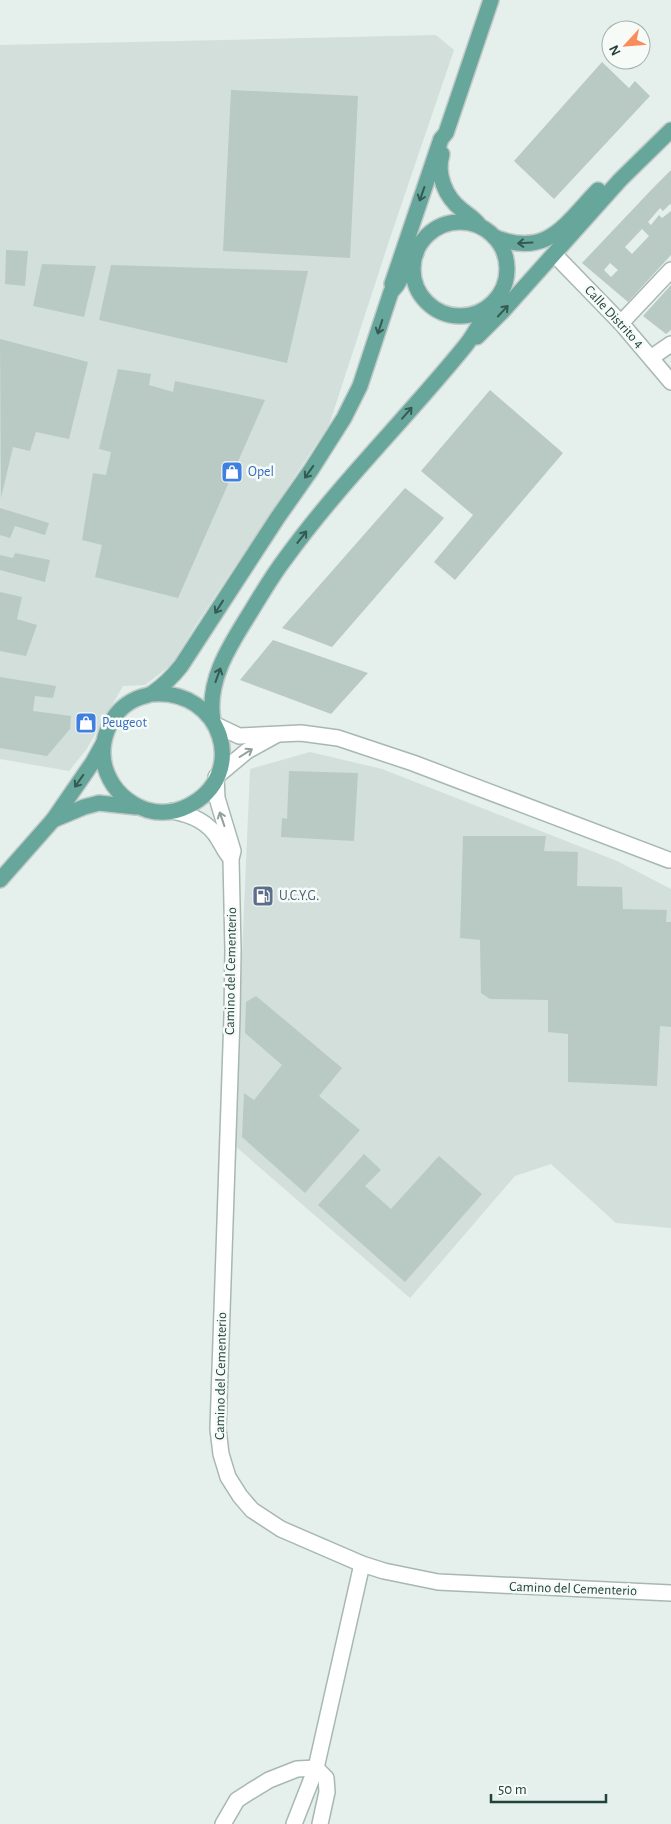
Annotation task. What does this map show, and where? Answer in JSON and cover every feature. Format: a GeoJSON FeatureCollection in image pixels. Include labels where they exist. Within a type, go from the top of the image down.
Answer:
{"type":"FeatureCollection","features":[{"type":"Feature","properties":{"kind":"main road"},"geometry":{"type":"LineString","coordinates":[[491,0],[446,133],[440,166],[442,183],[452,201],[494,237],[511,244],[530,244],[548,239],[563,227],[643,144],[671,120]]}},
{"type":"Feature","properties":{"kind":"main road"},"geometry":{"type":"LineString","coordinates":[[467,344],[478,337],[493,322],[626,174],[671,130]]}},
{"type":"Feature","properties":{"kind":"main road"},"geometry":{"type":"LineString","coordinates":[[152,694],[170,679],[181,666],[352,404],[360,386],[391,292],[392,281],[427,179],[441,139],[446,133]]}},
{"type":"Feature","properties":{"kind":"main road"},"geometry":{"type":"LineString","coordinates":[[391,292],[397,286],[429,234],[443,226],[459,222],[481,227]]}},
{"type":"Feature","properties":{"kind":"main road"},"geometry":{"type":"LineString","coordinates":[[214,723],[211,704],[221,665],[235,638],[284,559],[339,491],[467,344],[490,306],[501,292],[507,274],[507,264],[505,254],[494,237]]}},
{"type":"Feature","properties":{"kind":"main road"},"geometry":{"type":"LineString","coordinates":[[416,253],[414,279],[419,292],[438,311],[451,316],[464,316],[478,313],[490,306]]}},
{"type":"Feature","properties":{"kind":"main road"},"geometry":{"type":"LineString","coordinates":[[501,292],[508,290],[539,261],[554,254]]}},
{"type":"Feature","properties":{"kind":"main road"},"geometry":{"type":"LineString","coordinates":[[0,880],[53,820],[93,762],[104,742],[111,723],[121,709],[136,699],[152,694],[176,694],[188,698],[207,713],[214,723],[222,749],[221,762],[217,776],[204,795],[194,803],[172,811],[151,811],[99,803],[53,820]]}},
{"type":"Feature","properties":{"kind":"main road"},"geometry":{"type":"LineString","coordinates":[[104,742],[103,755],[110,781],[118,792],[140,808]]}},
{"type":"Feature","properties":{"kind":"street","name":"Calle Distrito 4"},"geometry":{"type":"LineString","coordinates":[[554,254],[621,323],[652,357],[671,382]]}},
{"type":"Feature","properties":{"kind":"street"},"geometry":{"type":"LineString","coordinates":[[621,323],[671,270]]}},
{"type":"Feature","properties":{"kind":"street"},"geometry":{"type":"LineString","coordinates":[[652,357],[671,344]]}},
{"type":"Feature","properties":{"kind":"street"},"geometry":{"type":"LineString","coordinates":[[214,723],[240,736],[301,733],[338,738],[413,762],[669,860]]}},
{"type":"Feature","properties":{"kind":"street"},"geometry":{"type":"LineString","coordinates":[[217,776],[247,751],[277,734]]}},
{"type":"Feature","properties":{"kind":"street","name":"Camino del Cementerio"},"geometry":{"type":"LineString","coordinates":[[217,776],[217,798],[233,851],[231,858],[233,969],[218,1429],[220,1454],[228,1477],[252,1510],[281,1529],[362,1564],[384,1571],[438,1582],[671,1593]]}},
{"type":"Feature","properties":{"kind":"street"},"geometry":{"type":"LineString","coordinates":[[172,811],[185,814],[205,823],[231,858]]}},
{"type":"Feature","properties":{"kind":"street"},"geometry":{"type":"LineString","coordinates":[[294,1824],[316,1768],[362,1564]]}},
{"type":"Feature","properties":{"kind":"street"},"geometry":{"type":"LineString","coordinates":[[224,1824],[237,1800],[251,1790],[269,1780],[297,1769],[316,1768],[326,1778],[327,1792],[320,1824]]}},
{"type":"Feature","properties":{"kind":"shaded area"},"geometry":{"type":"Polygon","coordinates":[[[436,35],[454,50],[329,425],[171,665],[145,685],[123,686],[86,750],[69,771],[0,759],[0,45],[436,35]]]}},
{"type":"Feature","properties":{"kind":"shaded area"},"geometry":{"type":"Polygon","coordinates":[[[310,752],[382,769],[617,861],[671,889],[671,1228],[616,1223],[551,1164],[515,1176],[410,1298],[234,1145],[250,769],[310,752]]]}},
{"type":"Feature","properties":{"kind":"building"},"geometry":{"type":"Polygon","coordinates":[[[601,63],[601,70],[610,70],[629,88],[635,81],[650,96],[554,199],[514,161],[601,63]]]}},
{"type":"Feature","properties":{"kind":"building"},"geometry":{"type":"Polygon","coordinates":[[[231,90],[358,96],[350,258],[223,251],[231,90]]]}},
{"type":"Feature","properties":{"kind":"building"},"geometry":{"type":"Polygon","coordinates":[[[671,170],[671,205],[663,211],[660,208],[648,222],[651,225],[659,215],[662,218],[671,211],[671,255],[628,302],[582,263],[671,170]],[[642,229],[625,247],[632,254],[649,236],[642,229]],[[610,263],[604,270],[611,277],[618,270],[610,263]]]}},
{"type":"Feature","properties":{"kind":"building"},"geometry":{"type":"Polygon","coordinates":[[[6,250],[28,251],[25,286],[5,284],[6,250]]]}},
{"type":"Feature","properties":{"kind":"building"},"geometry":{"type":"Polygon","coordinates":[[[42,264],[96,266],[84,317],[33,306],[42,264]]]}},
{"type":"Feature","properties":{"kind":"building"},"geometry":{"type":"Polygon","coordinates":[[[111,265],[308,271],[287,363],[99,320],[111,265]]]}},
{"type":"Feature","properties":{"kind":"building"},"geometry":{"type":"Polygon","coordinates":[[[671,285],[671,330],[666,334],[643,316],[671,285]]]}},
{"type":"Feature","properties":{"kind":"building"},"geometry":{"type":"Polygon","coordinates":[[[0,339],[88,362],[69,439],[36,432],[30,451],[13,447],[1,498],[0,339]]]}},
{"type":"Feature","properties":{"kind":"building"},"geometry":{"type":"Polygon","coordinates":[[[118,369],[151,374],[149,385],[173,392],[175,381],[265,400],[178,598],[95,577],[102,545],[82,540],[93,473],[106,475],[111,452],[99,449],[118,369]]]}},
{"type":"Feature","properties":{"kind":"building"},"geometry":{"type":"Polygon","coordinates":[[[490,390],[563,453],[455,580],[434,562],[473,515],[421,471],[490,390]]]}},
{"type":"Feature","properties":{"kind":"building"},"geometry":{"type":"Polygon","coordinates":[[[405,488],[444,518],[332,647],[282,628],[405,488]]]}},
{"type":"Feature","properties":{"kind":"building"},"geometry":{"type":"Polygon","coordinates":[[[0,508],[49,523],[45,535],[15,526],[10,538],[0,535],[0,508]]]}},
{"type":"Feature","properties":{"kind":"building"},"geometry":{"type":"Polygon","coordinates":[[[15,553],[50,560],[45,582],[0,570],[0,555],[13,558],[15,553]]]}},
{"type":"Feature","properties":{"kind":"building"},"geometry":{"type":"Polygon","coordinates":[[[0,592],[22,597],[17,619],[37,625],[26,656],[0,651],[0,592]]]}},
{"type":"Feature","properties":{"kind":"building"},"geometry":{"type":"Polygon","coordinates":[[[273,640],[368,673],[331,714],[240,680],[273,640]]]}},
{"type":"Feature","properties":{"kind":"building"},"geometry":{"type":"Polygon","coordinates":[[[0,677],[56,686],[53,698],[35,696],[33,711],[71,716],[70,729],[47,756],[0,748],[0,677]]]}},
{"type":"Feature","properties":{"kind":"building"},"geometry":{"type":"Polygon","coordinates":[[[289,771],[358,773],[354,841],[281,837],[282,818],[287,819],[289,771]]]}},
{"type":"Feature","properties":{"kind":"building"},"geometry":{"type":"Polygon","coordinates":[[[463,836],[546,836],[544,851],[578,852],[577,886],[622,887],[623,909],[667,910],[666,922],[671,922],[671,1027],[660,1026],[657,1086],[568,1082],[568,1034],[548,1032],[548,1000],[490,999],[481,993],[480,940],[460,938],[463,836]]]}},
{"type":"Feature","properties":{"kind":"building"},"geometry":{"type":"Polygon","coordinates":[[[256,996],[342,1068],[319,1096],[360,1130],[305,1193],[242,1137],[244,1093],[254,1100],[282,1065],[245,1033],[246,1002],[256,996]]]}},
{"type":"Feature","properties":{"kind":"building"},"geometry":{"type":"Polygon","coordinates":[[[364,1154],[381,1170],[365,1186],[391,1209],[439,1156],[482,1194],[405,1282],[318,1205],[364,1154]]]}},
{"type":"Feature","properties":{"kind":"place","name":"Opel"},"geometry":{"type":"Point","coordinates":[232,472]}},
{"type":"Feature","properties":{"kind":"place","name":"Peugeot"},"geometry":{"type":"Point","coordinates":[86,723]}},
{"type":"Feature","properties":{"kind":"place","name":"U.C.Y.G."},"geometry":{"type":"Point","coordinates":[263,896]}}]}
